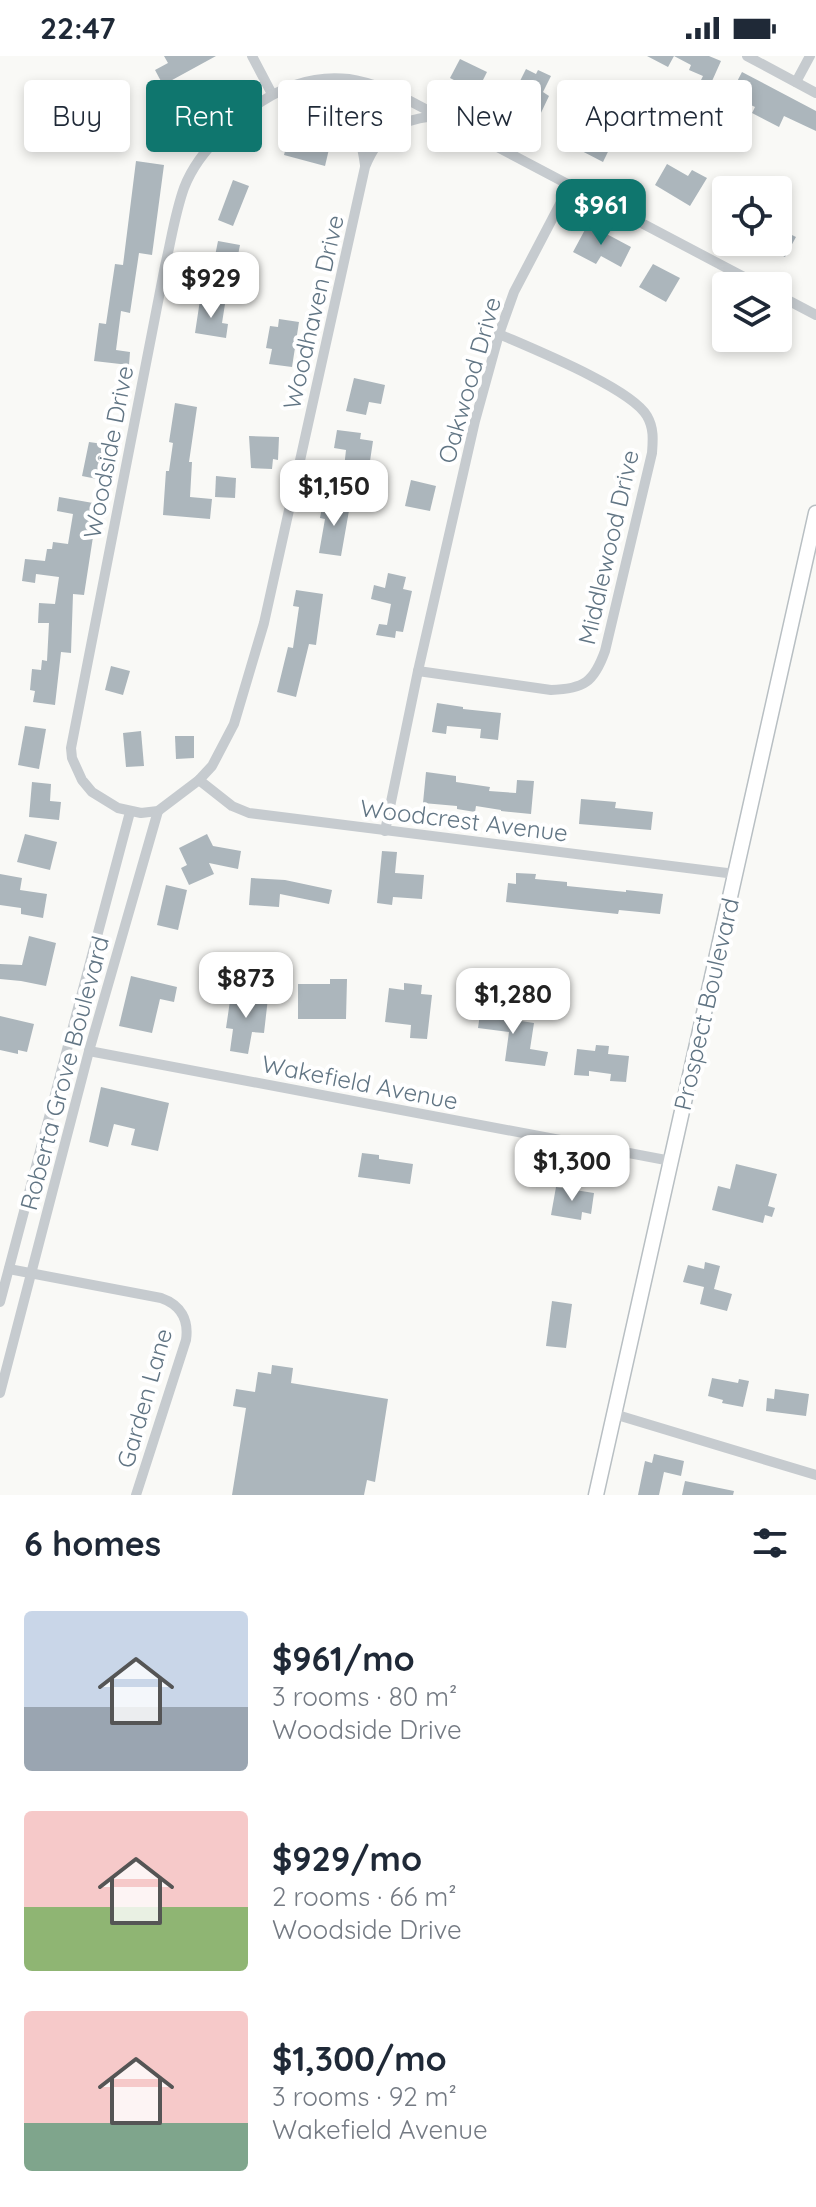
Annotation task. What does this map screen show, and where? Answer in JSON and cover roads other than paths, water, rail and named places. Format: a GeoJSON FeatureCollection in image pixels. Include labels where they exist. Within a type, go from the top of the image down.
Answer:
{"type":"FeatureCollection","features":[{"type":"Feature","properties":{"kind":"main road","name":"Prospect Boulevard"},"geometry":{"type":"LineString","coordinates":[[596,1495],[816,513]]}},
{"type":"Feature","properties":{"kind":"street"},"geometry":{"type":"LineString","coordinates":[[252,56],[272,94]]}},
{"type":"Feature","properties":{"kind":"street"},"geometry":{"type":"LineString","coordinates":[[747,56],[816,93]]}},
{"type":"Feature","properties":{"kind":"street"},"geometry":{"type":"LineString","coordinates":[[796,82],[810,56]]}},
{"type":"Feature","properties":{"kind":"street","name":"Woodside Drive"},"geometry":{"type":"LineString","coordinates":[[321,80],[352,80]]}},
{"type":"Feature","properties":{"kind":"street","name":"Woodside Drive"},"geometry":{"type":"LineString","coordinates":[[158,811],[130,812],[92,792],[82,780],[71,748],[165,266],[184,188],[194,167],[213,143],[240,116],[278,92]]}},
{"type":"Feature","properties":{"kind":"street","name":"Woodhaven Drive"},"geometry":{"type":"LineString","coordinates":[[158,811],[199,780],[212,766],[234,724],[264,623],[365,167],[378,143],[397,125],[427,117]]}},
{"type":"Feature","properties":{"kind":"street","name":"Woodhaven Drive"},"geometry":{"type":"LineString","coordinates":[[363,152],[365,167]]}},
{"type":"Feature","properties":{"kind":"street","name":"Woodside Drive"},"geometry":{"type":"LineString","coordinates":[[507,152],[735,272]]}},
{"type":"Feature","properties":{"kind":"street","name":"Oakwood Drive"},"geometry":{"type":"LineString","coordinates":[[385,831],[475,421],[499,334],[514,292],[570,185]]}},
{"type":"Feature","properties":{"kind":"street"},"geometry":{"type":"LineString","coordinates":[[792,302],[816,315]]}},
{"type":"Feature","properties":{"kind":"street","name":"Middlewood Drive"},"geometry":{"type":"LineString","coordinates":[[418,671],[551,690],[572,689],[594,674],[605,651],[652,453],[653,430],[634,401],[569,365],[499,334]]}},
{"type":"Feature","properties":{"kind":"street","name":"Woodcrest Avenue"},"geometry":{"type":"LineString","coordinates":[[199,780],[232,806],[249,813],[735,874]]}},
{"type":"Feature","properties":{"kind":"street","name":"Roberta Grove Boulevard"},"geometry":{"type":"LineString","coordinates":[[0,1393],[89,1051],[158,811]]}},
{"type":"Feature","properties":{"kind":"street","name":"Roberta Grove Boulevard"},"geometry":{"type":"LineString","coordinates":[[0,1302],[130,812]]}},
{"type":"Feature","properties":{"kind":"street","name":"Wakefield Avenue"},"geometry":{"type":"LineString","coordinates":[[89,1051],[671,1161]]}},
{"type":"Feature","properties":{"kind":"street"},"geometry":{"type":"LineString","coordinates":[[9,1269],[32,1273]]}},
{"type":"Feature","properties":{"kind":"street","name":"Garden Lane"},"geometry":{"type":"LineString","coordinates":[[32,1273],[161,1298],[172,1302],[183,1313],[187,1322],[186,1340],[136,1495]]}},
{"type":"Feature","properties":{"kind":"street"},"geometry":{"type":"LineString","coordinates":[[614,1414],[816,1475]]}}]}
